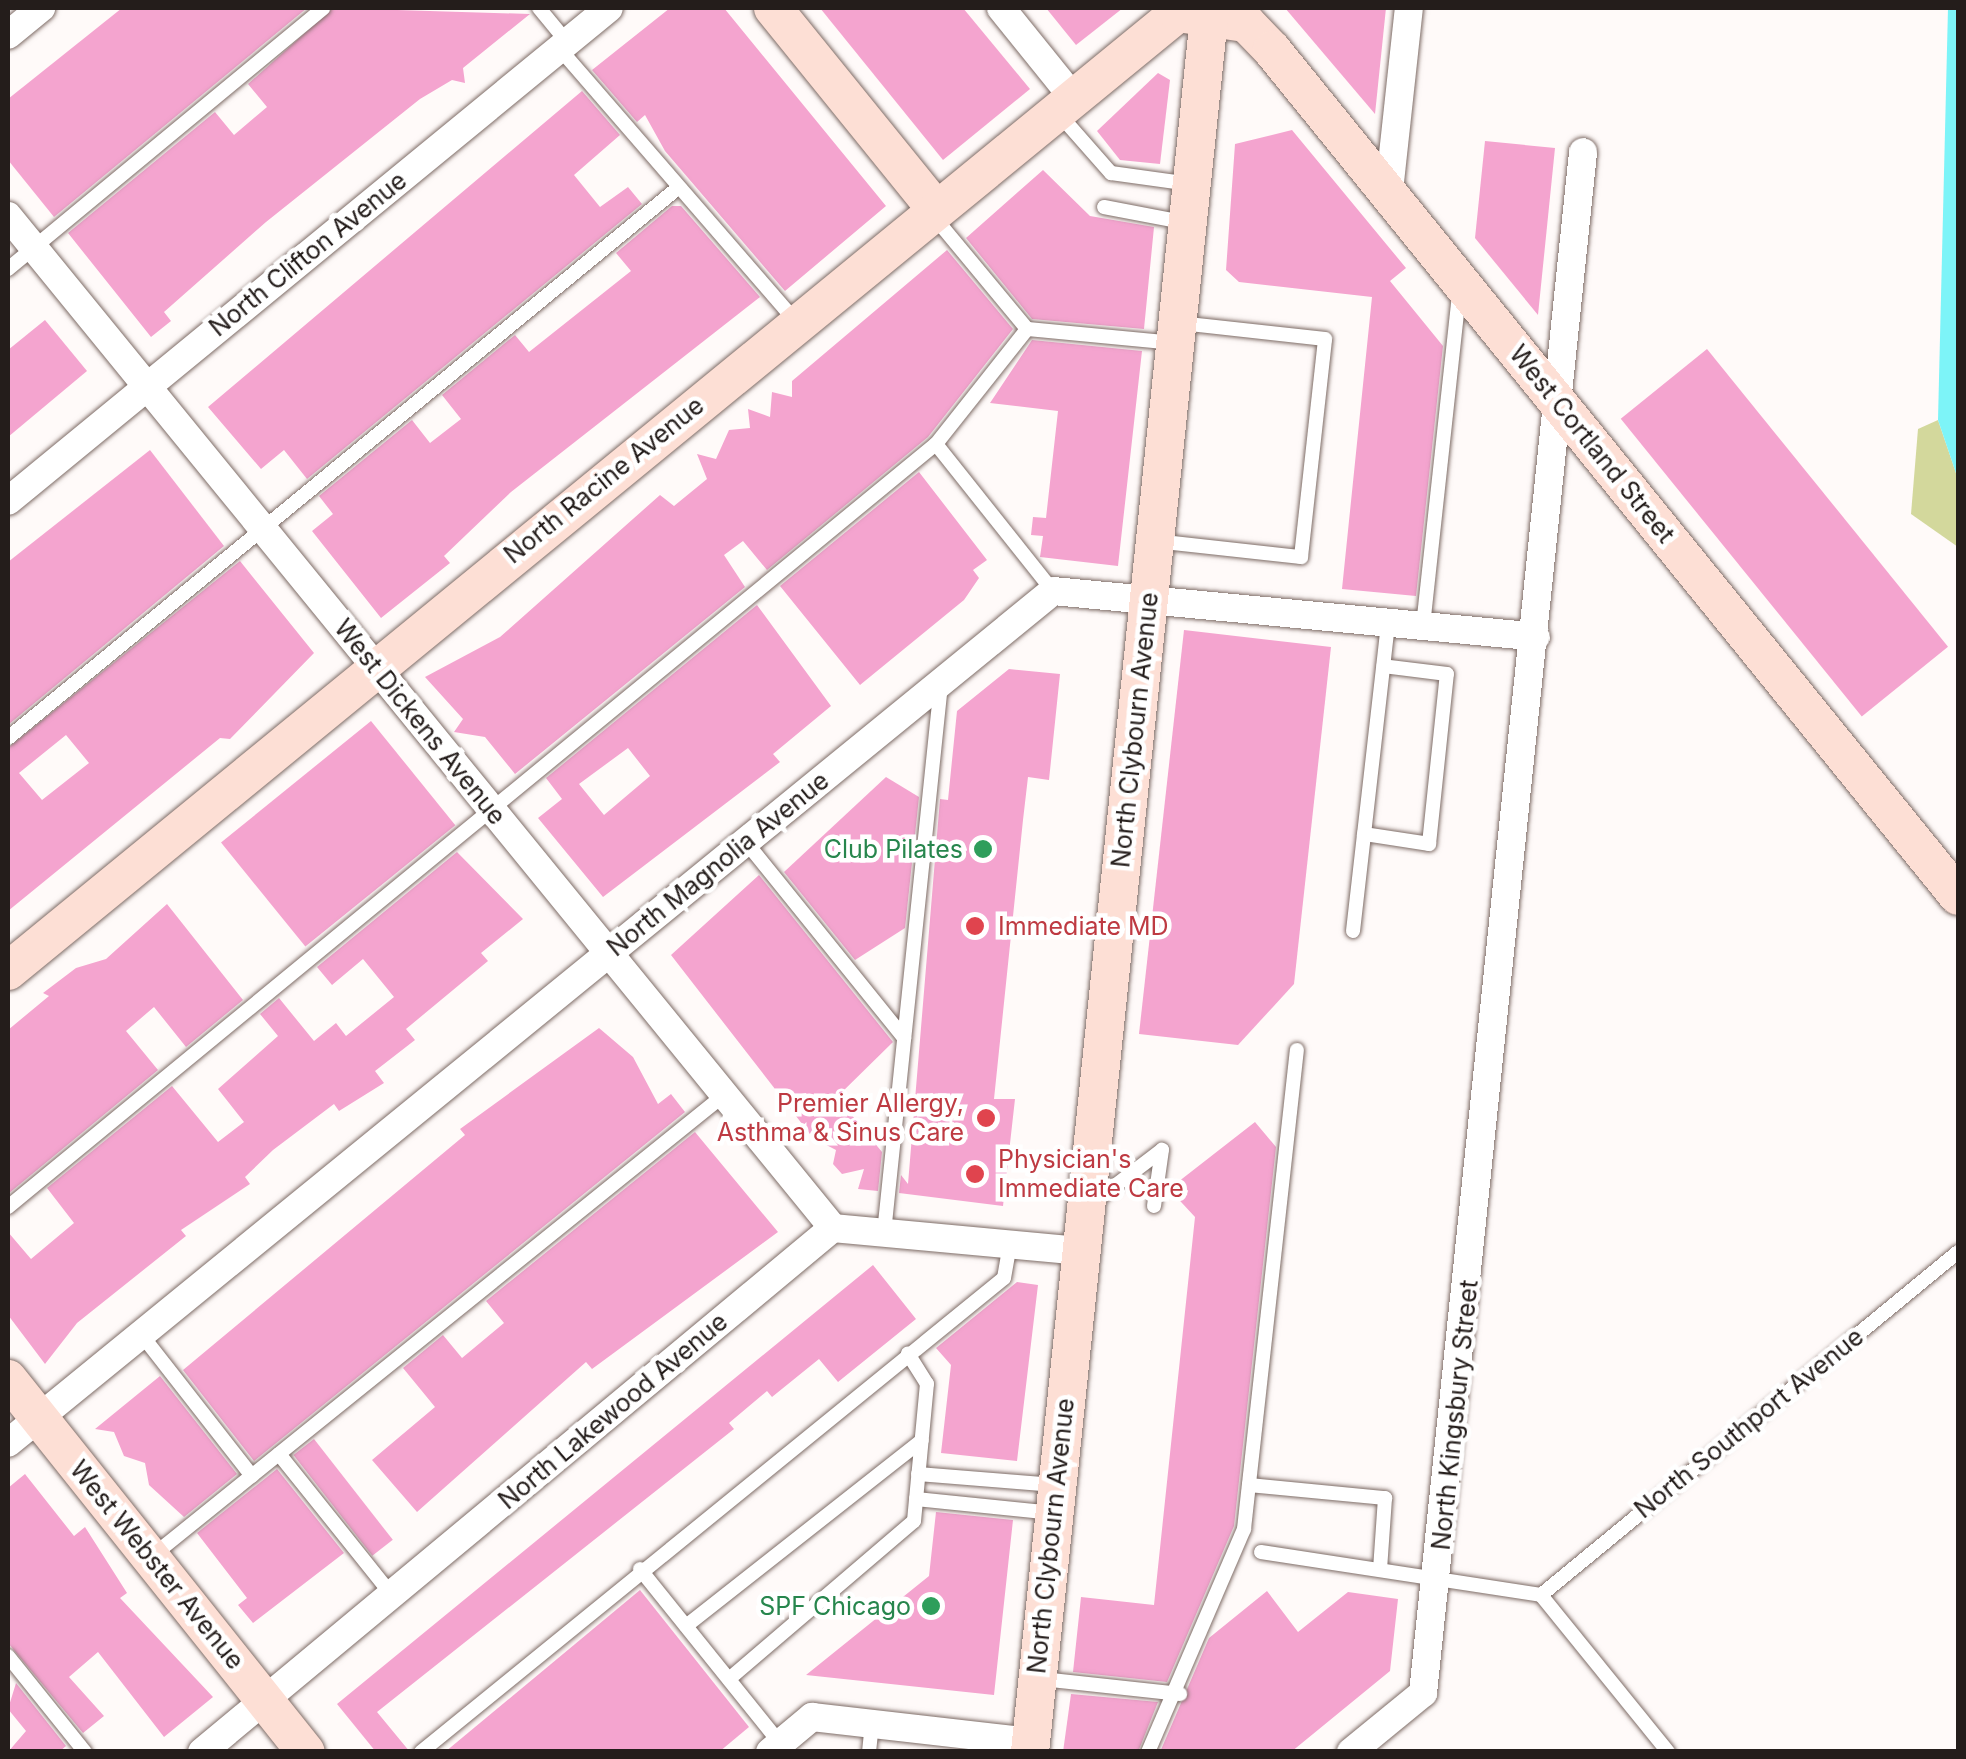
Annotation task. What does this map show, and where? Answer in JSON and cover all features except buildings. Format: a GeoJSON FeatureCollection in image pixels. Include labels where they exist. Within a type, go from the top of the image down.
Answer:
{"type":"FeatureCollection","features":[{"type":"Feature","properties":{"kind":"main road"},"geometry":{"type":"LineString","coordinates":[[773,8],[932,209]]}},
{"type":"Feature","properties":{"kind":"main road","name":"North Racine Avenue"},"geometry":{"type":"LineString","coordinates":[[8,971],[1064,103],[1178,13],[1210,12]]}},
{"type":"Feature","properties":{"kind":"main road","name":"West Cortland Street"},"geometry":{"type":"LineString","coordinates":[[1210,12],[1246,23],[1390,191],[1958,896]]}},
{"type":"Feature","properties":{"kind":"main road","name":"North Clybourn Avenue"},"geometry":{"type":"LineString","coordinates":[[1030,1747],[1078,1251],[1210,12]]}},
{"type":"Feature","properties":{"kind":"main road","name":"West Webster Avenue"},"geometry":{"type":"LineString","coordinates":[[8,1379],[306,1752]]}},
{"type":"Feature","properties":{"kind":"street"},"geometry":{"type":"LineString","coordinates":[[8,35],[41,8]]}},
{"type":"Feature","properties":{"kind":"street","name":"North Clifton Avenue"},"geometry":{"type":"LineString","coordinates":[[8,501],[609,8]]}},
{"type":"Feature","properties":{"kind":"street"},"geometry":{"type":"LineString","coordinates":[[1001,8],[1064,103]]}},
{"type":"Feature","properties":{"kind":"street"},"geometry":{"type":"LineString","coordinates":[[1390,191],[1409,8]]}},
{"type":"Feature","properties":{"kind":"street","name":"North Kingsbury Street"},"geometry":{"type":"LineString","coordinates":[[1352,1752],[1423,1693],[1486,1138],[1583,152]]}},
{"type":"Feature","properties":{"kind":"street","name":"West Dickens Avenue"},"geometry":{"type":"LineString","coordinates":[[8,216],[833,1228]]}},
{"type":"Feature","properties":{"kind":"street"},"geometry":{"type":"LineString","coordinates":[[1053,592],[1536,637]]}},
{"type":"Feature","properties":{"kind":"street","name":"North Magnolia Avenue"},"geometry":{"type":"LineString","coordinates":[[8,1444],[1053,592]]}},
{"type":"Feature","properties":{"kind":"street"},"geometry":{"type":"LineString","coordinates":[[833,1228],[1078,1251]]}},
{"type":"Feature","properties":{"kind":"street","name":"North Lakewood Avenue"},"geometry":{"type":"LineString","coordinates":[[202,1752],[833,1228]]}},
{"type":"Feature","properties":{"kind":"street"},"geometry":{"type":"LineString","coordinates":[[775,1747],[812,1717],[871,1738],[1030,1747]]}},
{"type":"Feature","properties":{"kind":"lane"},"geometry":{"type":"LineString","coordinates":[[8,269],[324,8]]}},
{"type":"Feature","properties":{"kind":"lane"},"geometry":{"type":"LineString","coordinates":[[540,8],[563,45],[796,322]]}},
{"type":"Feature","properties":{"kind":"lane"},"geometry":{"type":"LineString","coordinates":[[1064,103],[1110,172],[1192,184]]}},
{"type":"Feature","properties":{"kind":"lane"},"geometry":{"type":"LineString","coordinates":[[8,738],[679,187]]}},
{"type":"Feature","properties":{"kind":"lane"},"geometry":{"type":"LineString","coordinates":[[1104,208],[1188,223]]}},
{"type":"Feature","properties":{"kind":"lane"},"geometry":{"type":"LineString","coordinates":[[932,209],[1027,329]]}},
{"type":"Feature","properties":{"kind":"lane"},"geometry":{"type":"LineString","coordinates":[[1423,626],[1461,281]]}},
{"type":"Feature","properties":{"kind":"lane"},"geometry":{"type":"LineString","coordinates":[[1027,329],[1326,339],[1301,556],[1155,541]]}},
{"type":"Feature","properties":{"kind":"lane"},"geometry":{"type":"LineString","coordinates":[[8,1207],[936,444],[1027,329]]}},
{"type":"Feature","properties":{"kind":"lane"},"geometry":{"type":"LineString","coordinates":[[936,444],[1053,592]]}},
{"type":"Feature","properties":{"kind":"lane"},"geometry":{"type":"LineString","coordinates":[[1353,931],[1388,623]]}},
{"type":"Feature","properties":{"kind":"lane"},"geometry":{"type":"LineString","coordinates":[[1364,834],[1430,844],[1447,674],[1384,666]]}},
{"type":"Feature","properties":{"kind":"lane"},"geometry":{"type":"LineString","coordinates":[[884,1233],[941,683]]}},
{"type":"Feature","properties":{"kind":"lane"},"geometry":{"type":"LineString","coordinates":[[746,842],[904,1038]]}},
{"type":"Feature","properties":{"kind":"lane"},"geometry":{"type":"LineString","coordinates":[[1148,1752],[1180,1694],[1244,1529],[1297,1050]]}},
{"type":"Feature","properties":{"kind":"lane"},"geometry":{"type":"LineString","coordinates":[[151,1558],[724,1095]]}},
{"type":"Feature","properties":{"kind":"lane"},"geometry":{"type":"LineString","coordinates":[[1083,1211],[1162,1150],[1154,1206]]}},
{"type":"Feature","properties":{"kind":"lane"},"geometry":{"type":"LineString","coordinates":[[420,1752],[640,1568],[1004,1278],[1010,1244]]}},
{"type":"Feature","properties":{"kind":"lane","name":"North Southport Avenue"},"geometry":{"type":"LineString","coordinates":[[1541,1595],[1958,1252]]}},
{"type":"Feature","properties":{"kind":"lane"},"geometry":{"type":"LineString","coordinates":[[141,1334],[252,1476]]}},
{"type":"Feature","properties":{"kind":"lane"},"geometry":{"type":"LineString","coordinates":[[729,1679],[902,1540],[916,1500],[927,1384],[908,1353]]}},
{"type":"Feature","properties":{"kind":"lane"},"geometry":{"type":"LineString","coordinates":[[686,1626],[922,1440]]}},
{"type":"Feature","properties":{"kind":"lane"},"geometry":{"type":"LineString","coordinates":[[279,1454],[392,1594]]}},
{"type":"Feature","properties":{"kind":"lane"},"geometry":{"type":"LineString","coordinates":[[918,1474],[1054,1499]]}},
{"type":"Feature","properties":{"kind":"lane"},"geometry":{"type":"LineString","coordinates":[[1249,1485],[1385,1498],[1380,1569]]}},
{"type":"Feature","properties":{"kind":"lane"},"geometry":{"type":"LineString","coordinates":[[916,1500],[1054,1499]]}},
{"type":"Feature","properties":{"kind":"lane"},"geometry":{"type":"LineString","coordinates":[[1261,1552],[1541,1595],[1668,1752]]}},
{"type":"Feature","properties":{"kind":"lane"},"geometry":{"type":"LineString","coordinates":[[640,1568],[729,1679],[775,1747]]}},
{"type":"Feature","properties":{"kind":"lane"},"geometry":{"type":"LineString","coordinates":[[8,1656],[13,1674],[85,1752]]}},
{"type":"Feature","properties":{"kind":"lane"},"geometry":{"type":"LineString","coordinates":[[1037,1679],[1180,1694]]}},
{"type":"Feature","properties":{"kind":"green space"},"geometry":{"type":"Polygon","coordinates":[[[1938,420],[1958,479],[1958,547],[1911,514],[1918,429],[1938,420]]]}},
{"type":"Feature","properties":{"kind":"water"},"geometry":{"type":"Polygon","coordinates":[[[1948,8],[1958,8],[1958,479],[1938,420],[1948,8]]]}},
{"type":"Feature","properties":{"kind":"place","name":"Club Pilates"},"geometry":{"type":"Point","coordinates":[983,849]}},
{"type":"Feature","properties":{"kind":"place","name":"Immediate MD"},"geometry":{"type":"Point","coordinates":[975,926]}},
{"type":"Feature","properties":{"kind":"place","name":"Premier Allergy, Asthma & Sinus Care"},"geometry":{"type":"Point","coordinates":[986,1118]}},
{"type":"Feature","properties":{"kind":"place","name":"Physician's Immediate Care"},"geometry":{"type":"Point","coordinates":[975,1174]}},
{"type":"Feature","properties":{"kind":"place","name":"SPF Chicago"},"geometry":{"type":"Point","coordinates":[931,1606]}}]}
